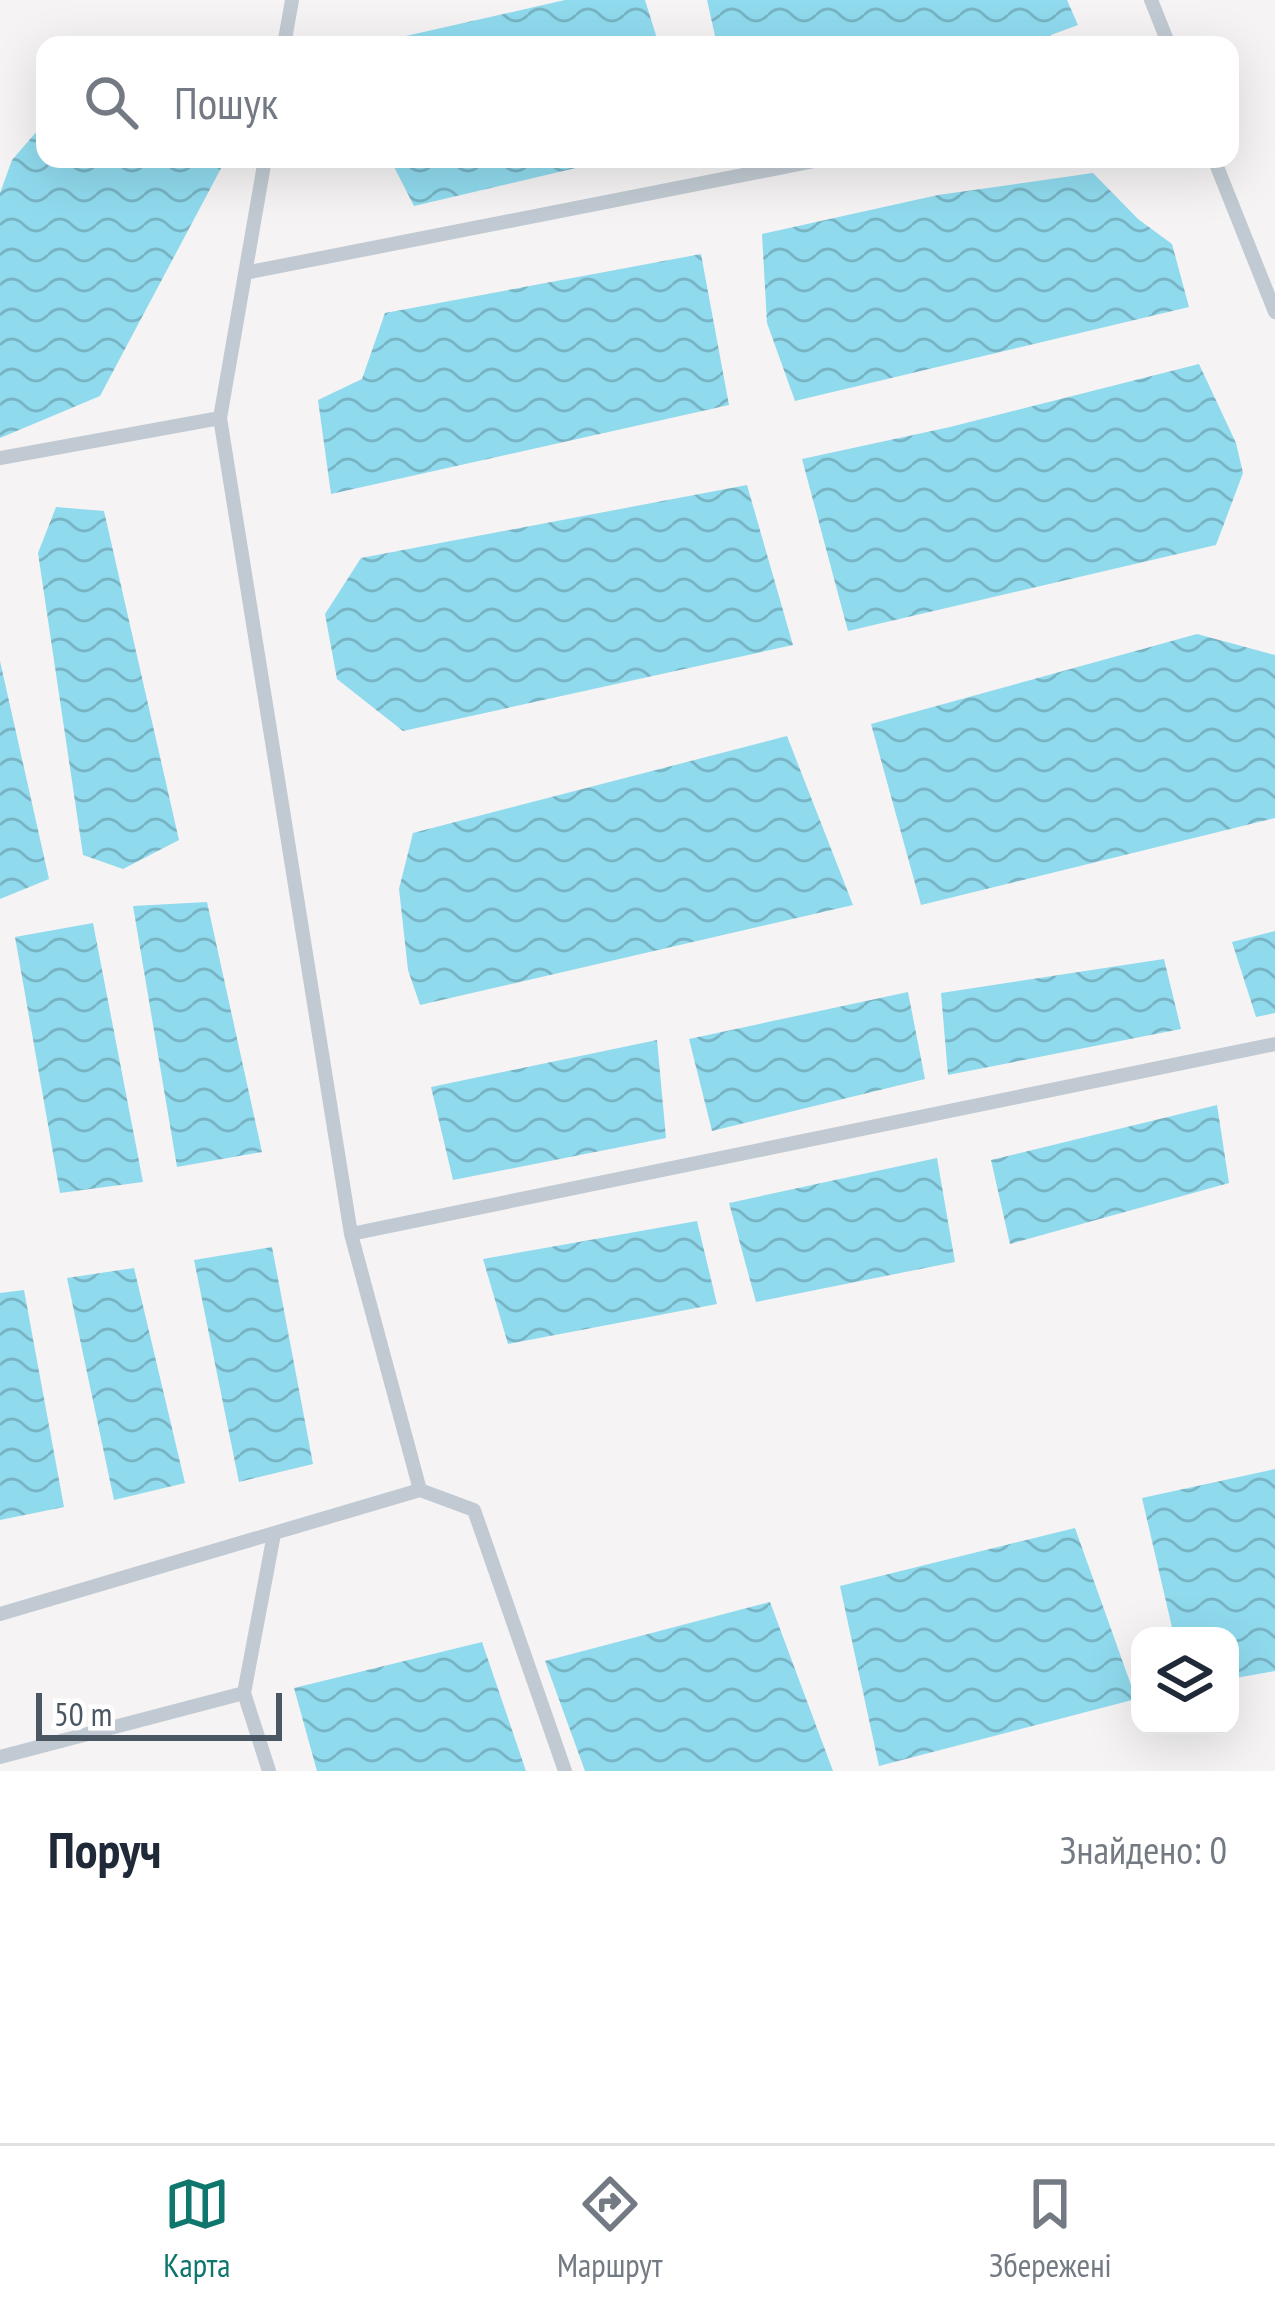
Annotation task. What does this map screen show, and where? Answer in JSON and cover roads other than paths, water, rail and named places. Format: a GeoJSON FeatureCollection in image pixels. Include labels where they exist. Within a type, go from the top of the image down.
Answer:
{"type":"FeatureCollection","features":[{"type":"Feature","properties":{"kind":"lane"},"geometry":{"type":"LineString","coordinates":[[286,36],[292,0]]}},
{"type":"Feature","properties":{"kind":"lane"},"geometry":{"type":"LineString","coordinates":[[1151,0],[1165,36]]}},
{"type":"Feature","properties":{"kind":"lane"},"geometry":{"type":"LineString","coordinates":[[263,168],[220,418],[351,1234],[420,1490]]}},
{"type":"Feature","properties":{"kind":"lane"},"geometry":{"type":"LineString","coordinates":[[245,273],[779,168]]}},
{"type":"Feature","properties":{"kind":"lane"},"geometry":{"type":"LineString","coordinates":[[1218,168],[1275,312]]}},
{"type":"Feature","properties":{"kind":"lane"},"geometry":{"type":"LineString","coordinates":[[0,458],[220,418]]}},
{"type":"Feature","properties":{"kind":"lane"},"geometry":{"type":"LineString","coordinates":[[351,1234],[1275,1044]]}},
{"type":"Feature","properties":{"kind":"lane"},"geometry":{"type":"LineString","coordinates":[[0,1614],[420,1490],[474,1510],[565,1771]]}},
{"type":"Feature","properties":{"kind":"lane"},"geometry":{"type":"LineString","coordinates":[[269,1771],[244,1693],[274,1534]]}},
{"type":"Feature","properties":{"kind":"lane"},"geometry":{"type":"LineString","coordinates":[[0,1757],[244,1693]]}},
{"type":"Feature","properties":{"kind":"water"},"geometry":{"type":"Polygon","coordinates":[[[565,0],[645,0],[656,36],[406,36],[565,0]]]}},
{"type":"Feature","properties":{"kind":"water"},"geometry":{"type":"Polygon","coordinates":[[[707,0],[1067,0],[1078,25],[1051,36],[715,36],[707,0]]]}},
{"type":"Feature","properties":{"kind":"water"},"geometry":{"type":"Polygon","coordinates":[[[36,132],[36,168],[221,168],[100,396],[0,438],[0,193],[12,160],[36,132]]]}},
{"type":"Feature","properties":{"kind":"water"},"geometry":{"type":"Polygon","coordinates":[[[395,168],[576,168],[414,206],[395,168]]]}},
{"type":"Feature","properties":{"kind":"water"},"geometry":{"type":"Polygon","coordinates":[[[1093,173],[1138,219],[1172,244],[1189,307],[795,401],[767,323],[762,234],[938,195],[1093,173]]]}},
{"type":"Feature","properties":{"kind":"water"},"geometry":{"type":"Polygon","coordinates":[[[701,254],[729,405],[331,494],[318,400],[362,379],[385,313],[701,254]]]}},
{"type":"Feature","properties":{"kind":"water"},"geometry":{"type":"Polygon","coordinates":[[[1199,364],[1236,443],[1243,473],[1216,545],[848,631],[802,459],[1199,364]]]}},
{"type":"Feature","properties":{"kind":"water"},"geometry":{"type":"Polygon","coordinates":[[[747,485],[793,645],[403,731],[337,679],[325,614],[361,558],[747,485]]]}},
{"type":"Feature","properties":{"kind":"water"},"geometry":{"type":"Polygon","coordinates":[[[56,507],[104,511],[179,840],[123,869],[83,855],[38,553],[56,507]]]}},
{"type":"Feature","properties":{"kind":"water"},"geometry":{"type":"Polygon","coordinates":[[[1197,634],[1275,655],[1275,818],[921,905],[871,724],[1197,634]]]}},
{"type":"Feature","properties":{"kind":"water"},"geometry":{"type":"Polygon","coordinates":[[[0,661],[49,879],[0,899],[0,661]]]}},
{"type":"Feature","properties":{"kind":"water"},"geometry":{"type":"Polygon","coordinates":[[[787,736],[853,905],[420,1005],[408,970],[399,889],[413,833],[787,736]]]}},
{"type":"Feature","properties":{"kind":"water"},"geometry":{"type":"Polygon","coordinates":[[[207,902],[262,1152],[177,1167],[133,906],[207,902]]]}},
{"type":"Feature","properties":{"kind":"water"},"geometry":{"type":"Polygon","coordinates":[[[93,923],[143,1182],[60,1193],[15,937],[93,923]]]}},
{"type":"Feature","properties":{"kind":"water"},"geometry":{"type":"Polygon","coordinates":[[[1275,931],[1275,1013],[1256,1017],[1232,942],[1275,931]]]}},
{"type":"Feature","properties":{"kind":"water"},"geometry":{"type":"Polygon","coordinates":[[[1164,959],[1181,1029],[948,1075],[941,993],[1164,959]]]}},
{"type":"Feature","properties":{"kind":"water"},"geometry":{"type":"Polygon","coordinates":[[[908,992],[925,1079],[712,1131],[689,1039],[908,992]]]}},
{"type":"Feature","properties":{"kind":"water"},"geometry":{"type":"Polygon","coordinates":[[[657,1040],[666,1138],[453,1180],[431,1087],[657,1040]]]}},
{"type":"Feature","properties":{"kind":"water"},"geometry":{"type":"Polygon","coordinates":[[[1217,1105],[1229,1183],[1010,1244],[991,1160],[1217,1105]]]}},
{"type":"Feature","properties":{"kind":"water"},"geometry":{"type":"Polygon","coordinates":[[[937,1158],[955,1262],[756,1302],[729,1203],[937,1158]]]}},
{"type":"Feature","properties":{"kind":"water"},"geometry":{"type":"Polygon","coordinates":[[[697,1221],[717,1304],[508,1344],[483,1259],[697,1221]]]}},
{"type":"Feature","properties":{"kind":"water"},"geometry":{"type":"Polygon","coordinates":[[[272,1247],[313,1464],[239,1482],[194,1260],[272,1247]]]}},
{"type":"Feature","properties":{"kind":"water"},"geometry":{"type":"Polygon","coordinates":[[[134,1268],[185,1483],[114,1500],[67,1278],[134,1268]]]}},
{"type":"Feature","properties":{"kind":"water"},"geometry":{"type":"Polygon","coordinates":[[[24,1290],[64,1507],[0,1520],[0,1293],[24,1290]]]}},
{"type":"Feature","properties":{"kind":"water"},"geometry":{"type":"Polygon","coordinates":[[[1275,1469],[1275,1671],[1239,1677],[1239,1627],[1172,1627],[1142,1498],[1275,1469]]]}},
{"type":"Feature","properties":{"kind":"water"},"geometry":{"type":"Polygon","coordinates":[[[1075,1528],[1131,1685],[1131,1700],[879,1766],[840,1586],[1075,1528]]]}},
{"type":"Feature","properties":{"kind":"water"},"geometry":{"type":"Polygon","coordinates":[[[770,1602],[833,1771],[585,1771],[545,1661],[770,1602]]]}},
{"type":"Feature","properties":{"kind":"water"},"geometry":{"type":"Polygon","coordinates":[[[482,1642],[526,1771],[317,1771],[294,1688],[482,1642]]]}}]}
